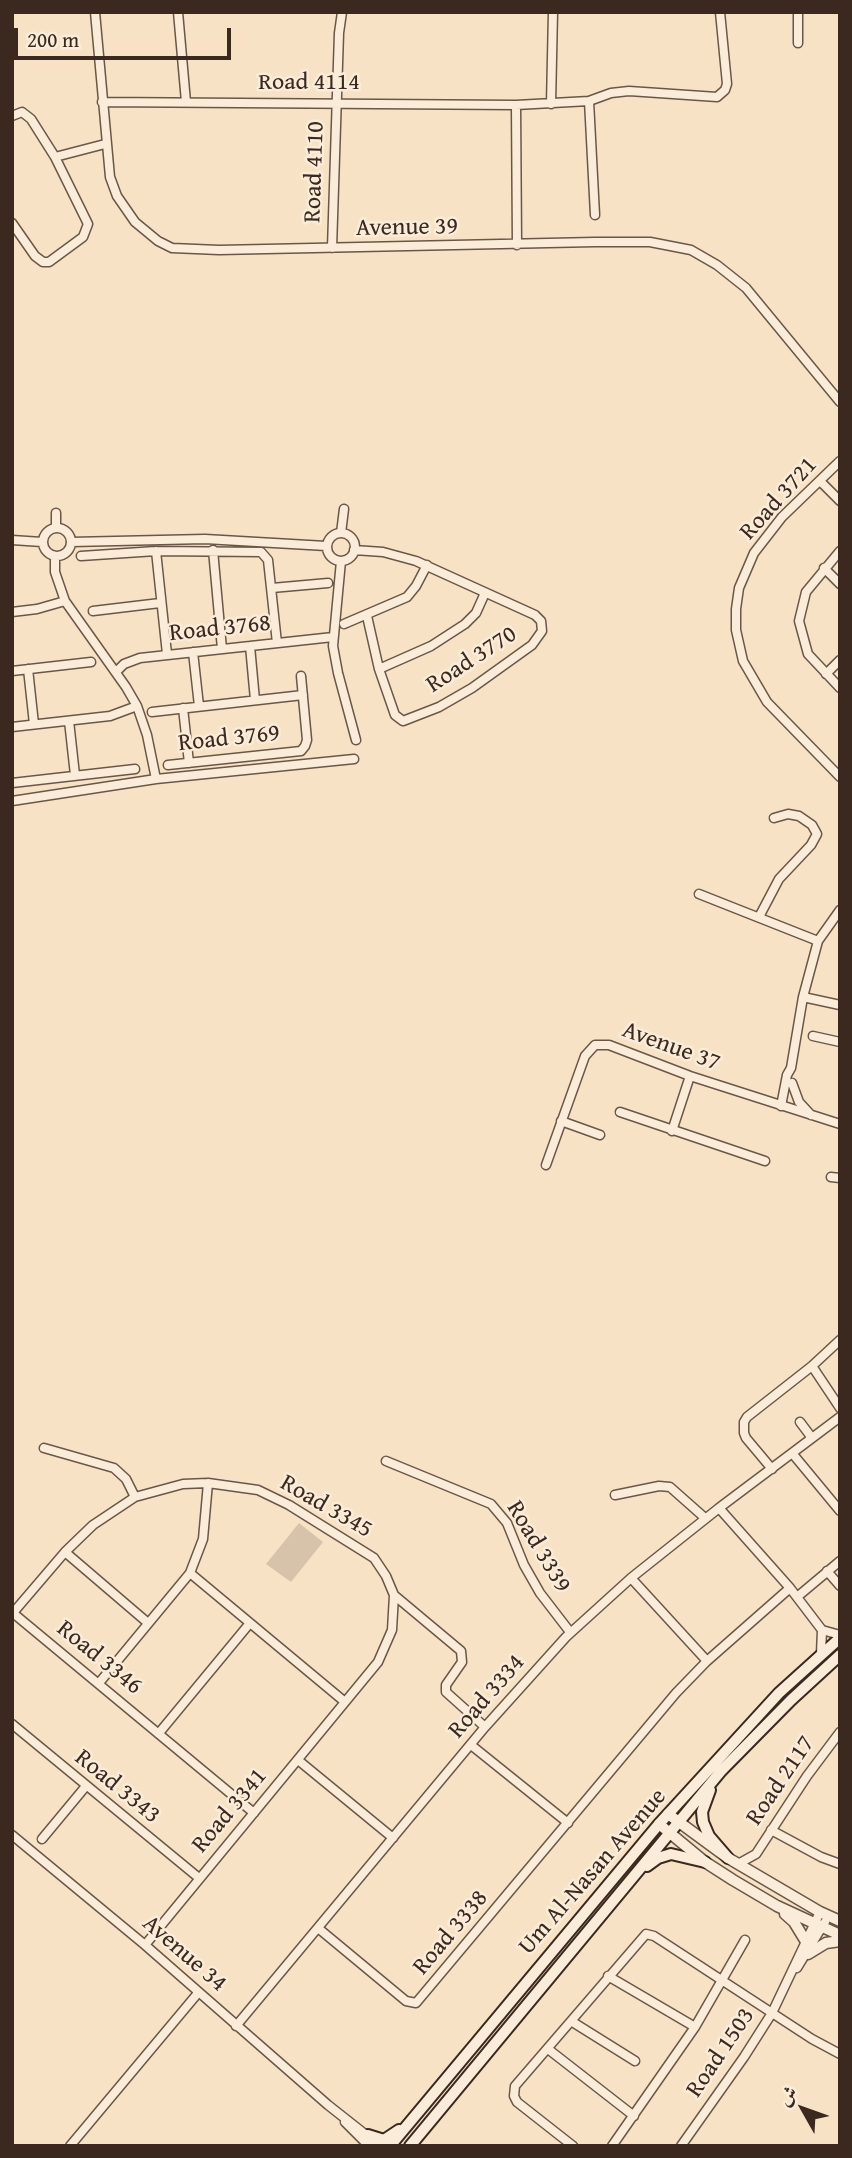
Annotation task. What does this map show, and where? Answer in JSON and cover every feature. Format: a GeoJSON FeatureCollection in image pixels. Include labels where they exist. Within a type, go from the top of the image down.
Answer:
{"type":"FeatureCollection","features":[{"type":"Feature","properties":{"kind":"main road","name":"Um Al-Nasan Avenue"},"geometry":{"type":"LineString","coordinates":[[390,2146],[659,1824],[779,1693],[840,1636]]}},
{"type":"Feature","properties":{"kind":"main road","name":"Um Al-Nasan Avenue"},"geometry":{"type":"LineString","coordinates":[[410,2146],[721,1771],[791,1700],[840,1656]]}},
{"type":"Feature","properties":{"kind":"main road"},"geometry":{"type":"LineString","coordinates":[[721,1771],[710,1790],[702,1812],[702,1822],[709,1836],[733,1861]]}},
{"type":"Feature","properties":{"kind":"main road"},"geometry":{"type":"LineString","coordinates":[[633,1876],[664,1856],[678,1854],[705,1861]]}},
{"type":"Feature","properties":{"kind":"main road"},"geometry":{"type":"LineString","coordinates":[[368,2140],[384,2140],[407,2125]]}},
{"type":"Feature","properties":{"kind":"street","name":"Avenue 39"},"geometry":{"type":"LineString","coordinates":[[95,12],[110,177],[117,196],[135,222],[149,236],[172,247],[219,250],[650,242],[691,250],[717,265],[747,288],[840,402]]}},
{"type":"Feature","properties":{"kind":"street"},"geometry":{"type":"LineString","coordinates":[[178,12],[186,102]]}},
{"type":"Feature","properties":{"kind":"street","name":"Road 4110"},"geometry":{"type":"LineString","coordinates":[[332,248],[342,12]]}},
{"type":"Feature","properties":{"kind":"street"},"geometry":{"type":"LineString","coordinates":[[551,104],[553,12]]}},
{"type":"Feature","properties":{"kind":"street","name":"Road 4114"},"geometry":{"type":"LineString","coordinates":[[102,102],[516,105],[589,101],[623,92],[717,97],[727,84],[719,12]]}},
{"type":"Feature","properties":{"kind":"street"},"geometry":{"type":"LineString","coordinates":[[798,12],[798,43]]}},
{"type":"Feature","properties":{"kind":"street"},"geometry":{"type":"LineString","coordinates":[[589,101],[595,215]]}},
{"type":"Feature","properties":{"kind":"street"},"geometry":{"type":"LineString","coordinates":[[516,105],[517,245]]}},
{"type":"Feature","properties":{"kind":"street"},"geometry":{"type":"LineString","coordinates":[[12,116],[22,112],[26,114],[55,157],[85,218],[87,229],[83,237],[49,262],[43,262],[35,256],[12,223]]}},
{"type":"Feature","properties":{"kind":"street"},"geometry":{"type":"LineString","coordinates":[[55,157],[105,145]]}},
{"type":"Feature","properties":{"kind":"street","name":"Road 3721"},"geometry":{"type":"LineString","coordinates":[[840,461],[782,517],[754,552],[738,588],[736,630],[743,661],[767,702],[840,777]]}},
{"type":"Feature","properties":{"kind":"street"},"geometry":{"type":"LineString","coordinates":[[820,481],[840,501]]}},
{"type":"Feature","properties":{"kind":"street"},"geometry":{"type":"LineString","coordinates":[[341,533],[344,509]]}},
{"type":"Feature","properties":{"kind":"street"},"geometry":{"type":"LineString","coordinates":[[56,513],[56,528]]}},
{"type":"Feature","properties":{"kind":"street"},"geometry":{"type":"LineString","coordinates":[[55,556],[45,550],[43,542],[46,532],[56,528],[66,532],[71,542]]}},
{"type":"Feature","properties":{"kind":"street"},"geometry":{"type":"LineString","coordinates":[[341,533],[352,538],[354,550],[348,559],[341,561],[330,557],[327,546],[332,536],[341,533]]}},
{"type":"Feature","properties":{"kind":"street"},"geometry":{"type":"LineString","coordinates":[[71,542],[205,539],[327,546]]}},
{"type":"Feature","properties":{"kind":"street"},"geometry":{"type":"LineString","coordinates":[[12,540],[43,542]]}},
{"type":"Feature","properties":{"kind":"street"},"geometry":{"type":"LineString","coordinates":[[55,556],[66,552],[71,542]]}},
{"type":"Feature","properties":{"kind":"street"},"geometry":{"type":"LineString","coordinates":[[213,550],[222,649]]}},
{"type":"Feature","properties":{"kind":"street"},"geometry":{"type":"LineString","coordinates":[[81,556],[213,550],[263,553],[268,560],[278,643]]}},
{"type":"Feature","properties":{"kind":"street","name":"Road 3770"},"geometry":{"type":"LineString","coordinates":[[354,550],[395,554],[427,565],[535,615],[542,624],[542,631],[537,640],[492,675],[439,707],[403,721],[396,717],[379,669],[366,616]]}},
{"type":"Feature","properties":{"kind":"street"},"geometry":{"type":"LineString","coordinates":[[156,551],[167,654]]}},
{"type":"Feature","properties":{"kind":"street"},"geometry":{"type":"LineString","coordinates":[[840,551],[806,592],[799,621],[808,654],[840,688]]}},
{"type":"Feature","properties":{"kind":"street"},"geometry":{"type":"LineString","coordinates":[[55,556],[55,572],[65,601],[137,706],[156,779]]}},
{"type":"Feature","properties":{"kind":"street"},"geometry":{"type":"LineString","coordinates":[[341,561],[333,637],[336,664],[356,740]]}},
{"type":"Feature","properties":{"kind":"street"},"geometry":{"type":"LineString","coordinates":[[344,625],[407,597],[427,565]]}},
{"type":"Feature","properties":{"kind":"street"},"geometry":{"type":"LineString","coordinates":[[824,568],[840,584]]}},
{"type":"Feature","properties":{"kind":"street"},"geometry":{"type":"LineString","coordinates":[[272,588],[328,583]]}},
{"type":"Feature","properties":{"kind":"street","name":"Road 3770"},"geometry":{"type":"LineString","coordinates":[[379,669],[422,650],[465,624],[476,613],[485,593]]}},
{"type":"Feature","properties":{"kind":"street"},"geometry":{"type":"LineString","coordinates":[[12,612],[37,609],[65,601]]}},
{"type":"Feature","properties":{"kind":"street"},"geometry":{"type":"LineString","coordinates":[[93,611],[160,603]]}},
{"type":"Feature","properties":{"kind":"street","name":"Road 3768"},"geometry":{"type":"LineString","coordinates":[[116,672],[134,659],[333,637]]}},
{"type":"Feature","properties":{"kind":"street"},"geometry":{"type":"LineString","coordinates":[[250,646],[255,700]]}},
{"type":"Feature","properties":{"kind":"street"},"geometry":{"type":"LineString","coordinates":[[193,652],[199,706]]}},
{"type":"Feature","properties":{"kind":"street"},"geometry":{"type":"LineString","coordinates":[[826,674],[840,660]]}},
{"type":"Feature","properties":{"kind":"street"},"geometry":{"type":"LineString","coordinates":[[12,671],[91,662]]}},
{"type":"Feature","properties":{"kind":"street"},"geometry":{"type":"LineString","coordinates":[[28,669],[34,724]]}},
{"type":"Feature","properties":{"kind":"street","name":"Road 3769"},"geometry":{"type":"LineString","coordinates":[[168,765],[301,751],[307,740],[301,676]]}},
{"type":"Feature","properties":{"kind":"street"},"geometry":{"type":"LineString","coordinates":[[152,712],[303,695]]}},
{"type":"Feature","properties":{"kind":"street"},"geometry":{"type":"LineString","coordinates":[[12,727],[110,716],[137,706]]}},
{"type":"Feature","properties":{"kind":"street"},"geometry":{"type":"LineString","coordinates":[[183,708],[188,763]]}},
{"type":"Feature","properties":{"kind":"street"},"geometry":{"type":"LineString","coordinates":[[69,721],[75,775]]}},
{"type":"Feature","properties":{"kind":"street"},"geometry":{"type":"LineString","coordinates":[[12,801],[156,779],[354,759]]}},
{"type":"Feature","properties":{"kind":"street"},"geometry":{"type":"LineString","coordinates":[[12,783],[135,769]]}},
{"type":"Feature","properties":{"kind":"street"},"geometry":{"type":"LineString","coordinates":[[758,917],[779,879],[811,845],[817,834],[812,825],[799,816],[789,814],[774,818]]}},
{"type":"Feature","properties":{"kind":"street"},"geometry":{"type":"LineString","coordinates":[[699,894],[818,942]]}},
{"type":"Feature","properties":{"kind":"street"},"geometry":{"type":"LineString","coordinates":[[813,1117],[799,1102],[792,1083],[791,1069],[803,997],[818,942],[840,910]]}},
{"type":"Feature","properties":{"kind":"street"},"geometry":{"type":"LineString","coordinates":[[803,997],[840,1004]]}},
{"type":"Feature","properties":{"kind":"street"},"geometry":{"type":"LineString","coordinates":[[813,1036],[840,1042]]}},
{"type":"Feature","properties":{"kind":"street","name":"Avenue 37"},"geometry":{"type":"LineString","coordinates":[[546,1165],[585,1056],[595,1045],[610,1045],[690,1076],[840,1124]]}},
{"type":"Feature","properties":{"kind":"street"},"geometry":{"type":"LineString","coordinates":[[785,1107],[787,1075],[791,1069]]}},
{"type":"Feature","properties":{"kind":"street"},"geometry":{"type":"LineString","coordinates":[[672,1131],[690,1076]]}},
{"type":"Feature","properties":{"kind":"street"},"geometry":{"type":"LineString","coordinates":[[785,1107],[792,1083]]}},
{"type":"Feature","properties":{"kind":"street"},"geometry":{"type":"LineString","coordinates":[[620,1112],[765,1161]]}},
{"type":"Feature","properties":{"kind":"street"},"geometry":{"type":"LineString","coordinates":[[561,1121],[600,1135]]}},
{"type":"Feature","properties":{"kind":"street"},"geometry":{"type":"LineString","coordinates":[[772,1469],[746,1438],[744,1422],[840,1340]]}},
{"type":"Feature","properties":{"kind":"street"},"geometry":{"type":"LineString","coordinates":[[812,1366],[840,1408]]}},
{"type":"Feature","properties":{"kind":"street","name":"Road 3334"},"geometry":{"type":"LineString","coordinates":[[236,2026],[485,1727],[570,1632],[705,1518],[840,1417]]}},
{"type":"Feature","properties":{"kind":"street"},"geometry":{"type":"LineString","coordinates":[[800,1422],[812,1438]]}},
{"type":"Feature","properties":{"kind":"street"},"geometry":{"type":"LineString","coordinates":[[44,1448],[114,1468],[127,1479],[135,1497]]}},
{"type":"Feature","properties":{"kind":"street"},"geometry":{"type":"LineString","coordinates":[[792,1453],[840,1511]]}},
{"type":"Feature","properties":{"kind":"street","name":"Road 3339"},"geometry":{"type":"LineString","coordinates":[[386,1461],[491,1504],[507,1522],[524,1565],[540,1593],[570,1632]]}},
{"type":"Feature","properties":{"kind":"street"},"geometry":{"type":"LineString","coordinates":[[99,1683],[190,1573],[203,1539],[208,1483]]}},
{"type":"Feature","properties":{"kind":"street","name":"Road 3345"},"geometry":{"type":"LineString","coordinates":[[13,1614],[65,1552],[93,1525],[135,1497],[183,1484],[208,1483],[258,1490],[289,1504],[374,1558],[394,1595]]}},
{"type":"Feature","properties":{"kind":"street"},"geometry":{"type":"LineString","coordinates":[[615,1495],[659,1486],[670,1487],[705,1518]]}},
{"type":"Feature","properties":{"kind":"street"},"geometry":{"type":"LineString","coordinates":[[719,1508],[790,1588],[822,1630],[840,1636]]}},
{"type":"Feature","properties":{"kind":"street"},"geometry":{"type":"LineString","coordinates":[[65,1552],[148,1623]]}},
{"type":"Feature","properties":{"kind":"street"},"geometry":{"type":"LineString","coordinates":[[797,1597],[840,1561]]}},
{"type":"Feature","properties":{"kind":"street"},"geometry":{"type":"LineString","coordinates":[[827,1571],[840,1586]]}},
{"type":"Feature","properties":{"kind":"street"},"geometry":{"type":"LineString","coordinates":[[190,1573],[345,1702]]}},
{"type":"Feature","properties":{"kind":"street"},"geometry":{"type":"LineString","coordinates":[[631,1578],[707,1661]]}},
{"type":"Feature","properties":{"kind":"street","name":"Road 3338"},"geometry":{"type":"LineString","coordinates":[[318,1928],[406,2001],[416,2004],[666,1705],[707,1661],[790,1588]]}},
{"type":"Feature","properties":{"kind":"street"},"geometry":{"type":"LineString","coordinates":[[394,1595],[461,1651],[462,1662],[446,1685],[446,1692],[485,1727]]}},
{"type":"Feature","properties":{"kind":"street","name":"Road 3341"},"geometry":{"type":"LineString","coordinates":[[145,1945],[378,1662],[392,1630],[394,1595]]}},
{"type":"Feature","properties":{"kind":"street","name":"Road 3346"},"geometry":{"type":"LineString","coordinates":[[13,1614],[254,1813]]}},
{"type":"Feature","properties":{"kind":"street"},"geometry":{"type":"LineString","coordinates":[[159,1733],[250,1623]]}},
{"type":"Feature","properties":{"kind":"street"},"geometry":{"type":"LineString","coordinates":[[821,1654],[822,1630]]}},
{"type":"Feature","properties":{"kind":"street","name":"Road 3343"},"geometry":{"type":"LineString","coordinates":[[12,1724],[199,1878]]}},
{"type":"Feature","properties":{"kind":"street","name":"Road 2117"},"geometry":{"type":"LineString","coordinates":[[758,1876],[756,1854],[807,1776],[840,1732]]}},
{"type":"Feature","properties":{"kind":"street"},"geometry":{"type":"LineString","coordinates":[[471,1745],[568,1823]]}},
{"type":"Feature","properties":{"kind":"street"},"geometry":{"type":"LineString","coordinates":[[298,1760],[393,1838]]}},
{"type":"Feature","properties":{"kind":"street"},"geometry":{"type":"LineString","coordinates":[[42,1839],[86,1786]]}},
{"type":"Feature","properties":{"kind":"street"},"geometry":{"type":"LineString","coordinates":[[668,1814],[733,1861],[840,1921]]}},
{"type":"Feature","properties":{"kind":"street"},"geometry":{"type":"LineString","coordinates":[[659,1824],[705,1861],[777,1906],[840,1935]]}},
{"type":"Feature","properties":{"kind":"street"},"geometry":{"type":"LineString","coordinates":[[771,1830],[821,1857],[840,1864]]}},
{"type":"Feature","properties":{"kind":"street","name":"Avenue 34"},"geometry":{"type":"LineString","coordinates":[[12,1835],[145,1945],[368,2140],[380,2146]]}},
{"type":"Feature","properties":{"kind":"street","name":"Road 2117"},"geometry":{"type":"LineString","coordinates":[[733,1861],[756,1854]]}},
{"type":"Feature","properties":{"kind":"street"},"geometry":{"type":"LineString","coordinates":[[777,1906],[794,1922],[806,1940]]}},
{"type":"Feature","properties":{"kind":"street","name":"Road 1503"},"geometry":{"type":"LineString","coordinates":[[790,1979],[808,1954],[824,1914]]}},
{"type":"Feature","properties":{"kind":"street","name":"Road 1503"},"geometry":{"type":"LineString","coordinates":[[681,2146],[744,2057],[790,1979],[806,1940],[818,1926]]}},
{"type":"Feature","properties":{"kind":"street"},"geometry":{"type":"LineString","coordinates":[[573,2146],[517,2102],[514,2096],[515,2086],[608,1976],[642,1938],[649,1934],[840,2054]]}},
{"type":"Feature","properties":{"kind":"street"},"geometry":{"type":"LineString","coordinates":[[612,2146],[695,2027],[724,1981],[745,1940]]}},
{"type":"Feature","properties":{"kind":"street"},"geometry":{"type":"LineString","coordinates":[[808,1954],[826,1943],[840,1941]]}},
{"type":"Feature","properties":{"kind":"street"},"geometry":{"type":"LineString","coordinates":[[608,1976],[695,2027]]}},
{"type":"Feature","properties":{"kind":"street"},"geometry":{"type":"LineString","coordinates":[[70,2146],[198,1993]]}},
{"type":"Feature","properties":{"kind":"street"},"geometry":{"type":"LineString","coordinates":[[571,2021],[635,2061]]}},
{"type":"Feature","properties":{"kind":"street"},"geometry":{"type":"LineString","coordinates":[[548,2049],[634,2116]]}},
{"type":"Feature","properties":{"kind":"shaded area"},"geometry":{"type":"Polygon","coordinates":[[[299,1523],[323,1542],[291,1582],[266,1564],[299,1523]]]}}]}
